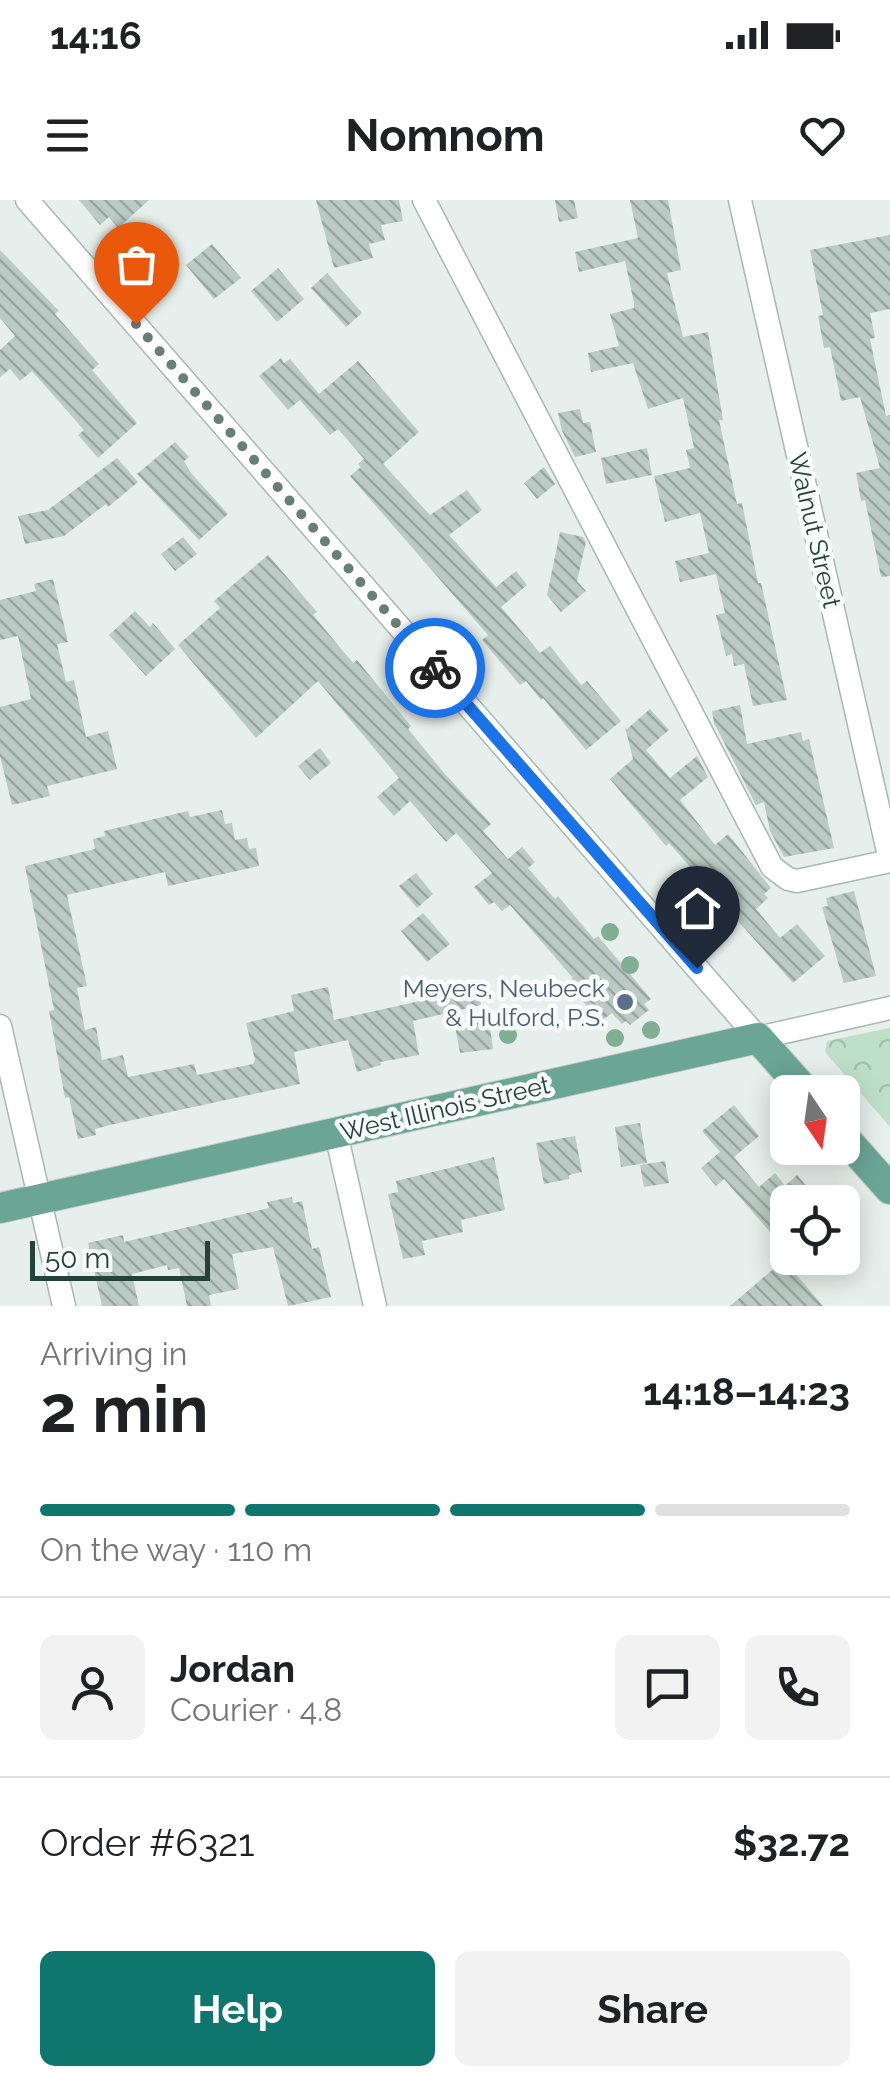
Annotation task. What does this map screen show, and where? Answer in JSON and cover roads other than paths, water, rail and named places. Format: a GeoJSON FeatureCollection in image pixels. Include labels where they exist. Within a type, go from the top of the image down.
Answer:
{"type":"FeatureCollection","features":[{"type":"Feature","properties":{"kind":"main road"},"geometry":{"type":"LineString","coordinates":[[758,1038],[791,1075]]}},
{"type":"Feature","properties":{"kind":"main road","name":"West Illinois Street"},"geometry":{"type":"LineString","coordinates":[[0,1208],[758,1038]]}},
{"type":"Feature","properties":{"kind":"main road"},"geometry":{"type":"LineString","coordinates":[[860,1155],[890,1189]]}},
{"type":"Feature","properties":{"kind":"street"},"geometry":{"type":"LineString","coordinates":[[27,200],[758,1038]]}},
{"type":"Feature","properties":{"kind":"street"},"geometry":{"type":"LineString","coordinates":[[424,200],[772,867],[797,882],[890,860]]}},
{"type":"Feature","properties":{"kind":"street","name":"Walnut Street"},"geometry":{"type":"LineString","coordinates":[[740,200],[890,860]]}},
{"type":"Feature","properties":{"kind":"street","name":"West Illinois Street"},"geometry":{"type":"LineString","coordinates":[[758,1038],[890,1008]]}},
{"type":"Feature","properties":{"kind":"street"},"geometry":{"type":"LineString","coordinates":[[0,1026],[64,1306]]}},
{"type":"Feature","properties":{"kind":"street"},"geometry":{"type":"LineString","coordinates":[[336,1133],[375,1306]]}},
{"type":"Feature","properties":{"kind":"place","name":"Meyers, Neubeck & Hulford, P.S."},"geometry":{"type":"Point","coordinates":[625,1002]}}]}
